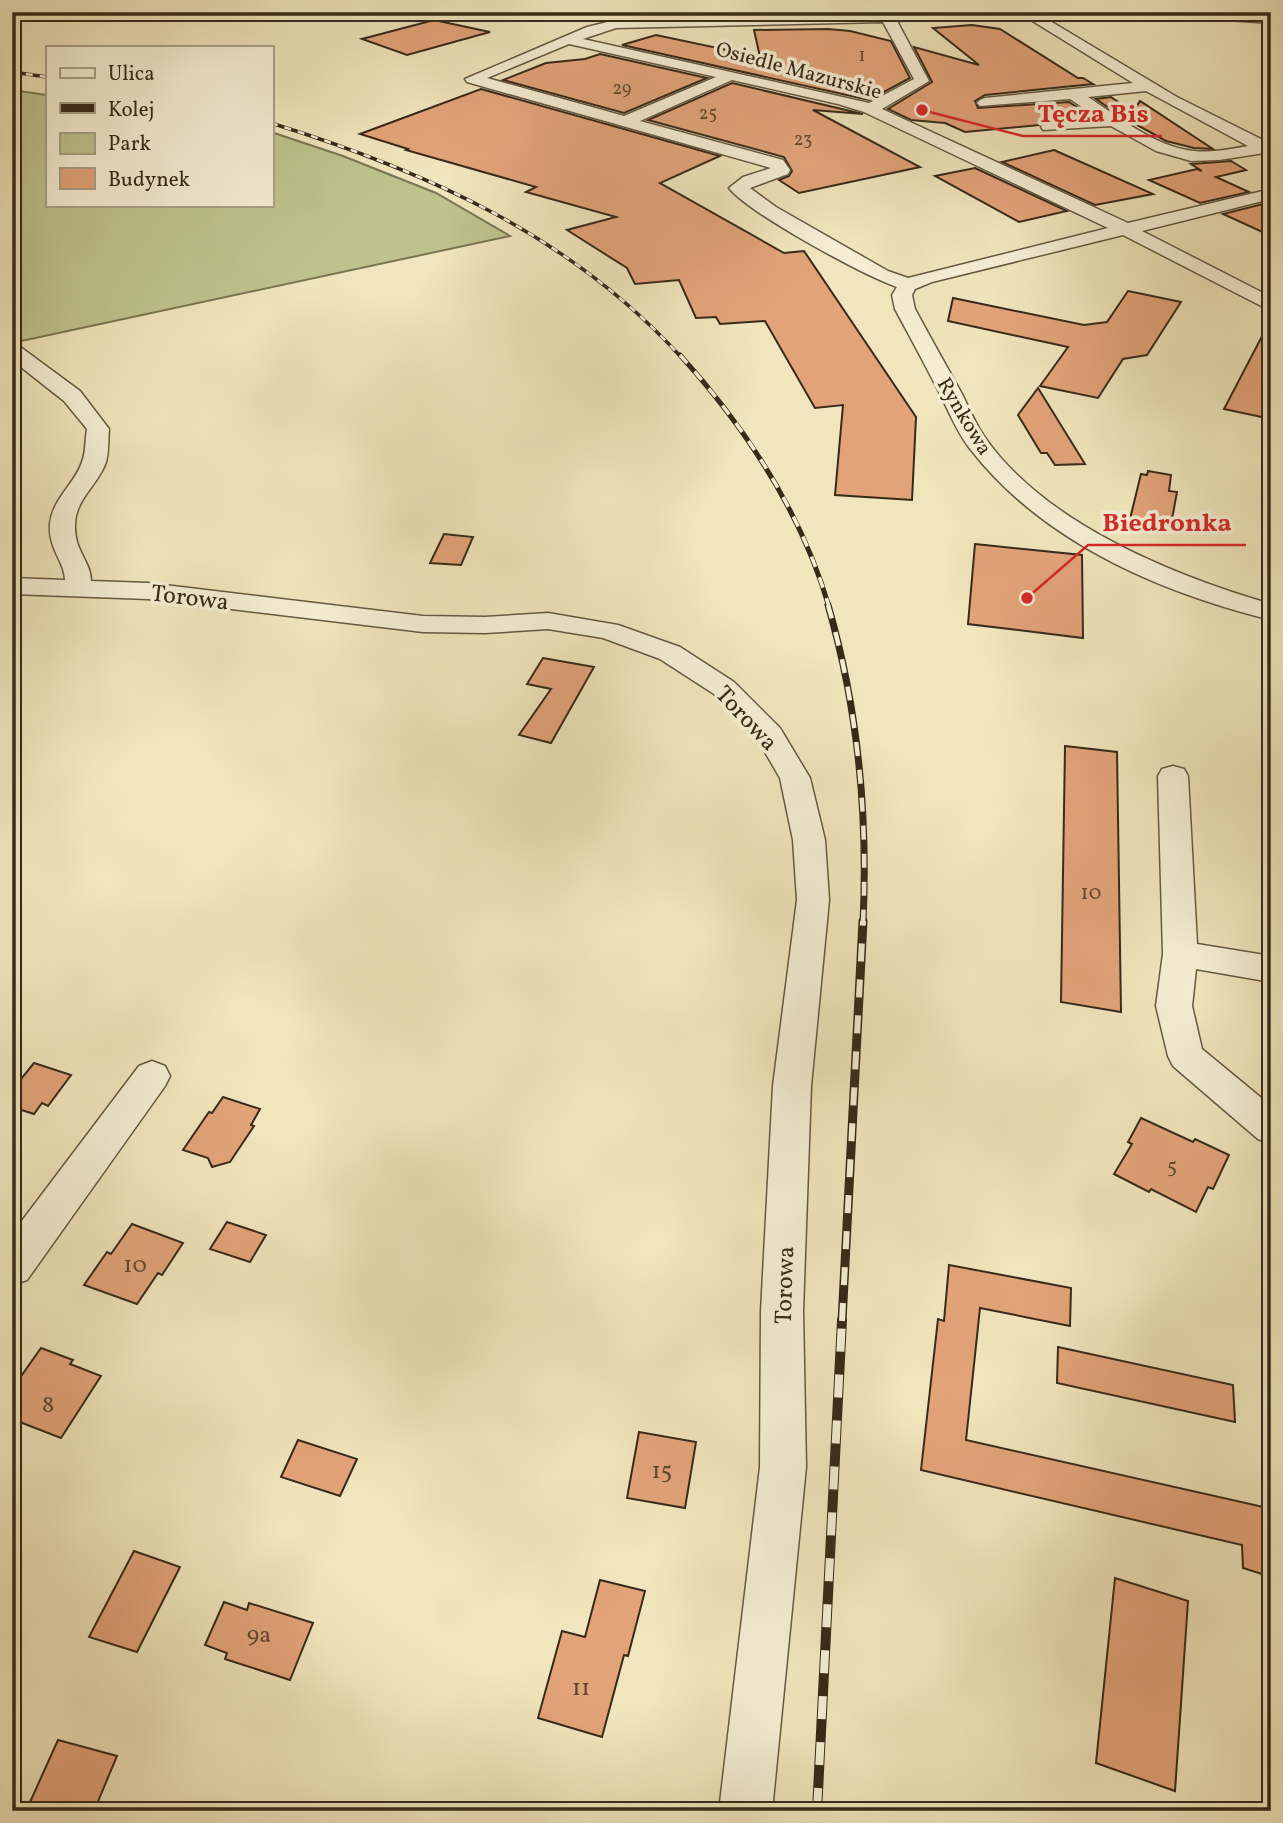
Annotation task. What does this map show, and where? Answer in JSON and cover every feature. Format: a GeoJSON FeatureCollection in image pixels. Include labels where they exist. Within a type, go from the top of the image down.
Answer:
{"type":"FeatureCollection","features":[{"type":"Feature","properties":{"kind":"street","name":"Osiedle Mazurskie"},"geometry":{"type":"LineString","coordinates":[[908,285],[881,275],[770,211],[738,188],[749,181],[782,170],[777,164],[472,79],[592,30],[642,22],[963,12]]}},
{"type":"Feature","properties":{"kind":"street"},"geometry":{"type":"LineString","coordinates":[[1025,12],[1149,86],[1268,149]]}},
{"type":"Feature","properties":{"kind":"street"},"geometry":{"type":"LineString","coordinates":[[1172,12],[1271,19]]}},
{"type":"Feature","properties":{"kind":"street"},"geometry":{"type":"LineString","coordinates":[[870,108],[922,81],[886,15]]}},
{"type":"Feature","properties":{"kind":"street","name":"Osiedle Mazurskie"},"geometry":{"type":"LineString","coordinates":[[569,40],[870,108],[1125,229],[1271,305]]}},
{"type":"Feature","properties":{"kind":"street"},"geometry":{"type":"LineString","coordinates":[[627,121],[732,75]]}},
{"type":"Feature","properties":{"kind":"street"},"geometry":{"type":"LineString","coordinates":[[985,103],[1149,86]]}},
{"type":"Feature","properties":{"kind":"street"},"geometry":{"type":"LineString","coordinates":[[1073,94],[1170,151],[1192,157],[1268,149]]}},
{"type":"Feature","properties":{"kind":"street"},"geometry":{"type":"LineString","coordinates":[[1049,127],[1115,121]]}},
{"type":"Feature","properties":{"kind":"street"},"geometry":{"type":"LineString","coordinates":[[908,285],[925,278],[1271,194]]}},
{"type":"Feature","properties":{"kind":"street","name":"Rynkowa"},"geometry":{"type":"LineString","coordinates":[[908,285],[902,295],[905,309],[977,443],[1003,474],[1070,528],[1122,555],[1176,580],[1271,612]]}},
{"type":"Feature","properties":{"kind":"street"},"geometry":{"type":"LineString","coordinates":[[12,350],[72,396],[98,429],[94,463],[70,499],[62,522],[69,559],[78,571],[78,588]]}},
{"type":"Feature","properties":{"kind":"street","name":"Torowa"},"geometry":{"type":"LineString","coordinates":[[12,586],[148,591],[423,624],[485,625],[548,621],[608,631],[670,653],[724,688],[770,735],[795,778],[809,840],[813,900],[792,1086],[782,1311],[783,1467],[745,1811]]}},
{"type":"Feature","properties":{"kind":"street"},"geometry":{"type":"LineString","coordinates":[[1173,776],[1180,954],[1174,1006],[1186,1056],[1271,1128]]}},
{"type":"Feature","properties":{"kind":"street"},"geometry":{"type":"LineString","coordinates":[[1180,954],[1271,969]]}},
{"type":"Feature","properties":{"kind":"street"},"geometry":{"type":"LineString","coordinates":[[12,1267],[152,1076]]}},
{"type":"Feature","properties":{"kind":"green space"},"geometry":{"type":"Polygon","coordinates":[[[12,90],[46,95],[46,206],[273,206],[273,133],[343,156],[436,193],[510,236],[12,343],[12,90]]]}},
{"type":"Feature","properties":{"kind":"building"},"geometry":{"type":"Polygon","coordinates":[[[434,20],[490,32],[407,55],[362,39],[434,20]]]}},
{"type":"Feature","properties":{"kind":"building"},"geometry":{"type":"Polygon","coordinates":[[[972,25],[1000,29],[1078,78],[1093,84],[985,95],[975,101],[978,108],[1069,102],[1090,116],[1049,119],[1039,125],[965,132],[945,123],[911,120],[888,109],[932,82],[914,47],[979,65],[933,28],[972,25]]]}},
{"type":"Feature","properties":{"kind":"building"},"geometry":{"type":"Polygon","coordinates":[[[754,30],[850,31],[891,41],[910,78],[869,100],[622,45],[656,35],[760,57],[754,30]]]}},
{"type":"Feature","properties":{"kind":"building"},"geometry":{"type":"Polygon","coordinates":[[[600,54],[707,78],[624,113],[503,80],[546,63],[585,59],[600,54]]]}},
{"type":"Feature","properties":{"kind":"building"},"geometry":{"type":"Polygon","coordinates":[[[732,83],[863,114],[813,110],[920,167],[799,193],[779,180],[789,176],[792,171],[784,157],[648,120],[732,83]]]}},
{"type":"Feature","properties":{"kind":"building"},"geometry":{"type":"Polygon","coordinates":[[[481,89],[720,156],[660,183],[784,253],[804,251],[916,417],[912,500],[835,495],[843,405],[815,408],[765,321],[720,324],[716,317],[696,318],[679,280],[635,284],[627,268],[567,230],[616,217],[526,192],[536,187],[360,134],[481,89]]]}},
{"type":"Feature","properties":{"kind":"building"},"geometry":{"type":"Polygon","coordinates":[[[1111,97],[1133,112],[1140,101],[1213,149],[1194,148],[1166,141],[1128,120],[1131,116],[1122,117],[1096,99],[1111,97]]]}},
{"type":"Feature","properties":{"kind":"building"},"geometry":{"type":"Polygon","coordinates":[[[1054,150],[1153,194],[1095,205],[1002,162],[1054,150]]]}},
{"type":"Feature","properties":{"kind":"building"},"geometry":{"type":"Polygon","coordinates":[[[1231,161],[1246,170],[1216,177],[1249,192],[1200,203],[1149,180],[1197,169],[1202,171],[1191,164],[1231,161]]]}},
{"type":"Feature","properties":{"kind":"building"},"geometry":{"type":"Polygon","coordinates":[[[975,168],[1067,211],[1019,222],[935,176],[975,168]]]}},
{"type":"Feature","properties":{"kind":"building"},"geometry":{"type":"Polygon","coordinates":[[[1271,202],[1271,236],[1223,214],[1271,202]]]}},
{"type":"Feature","properties":{"kind":"building"},"geometry":{"type":"Polygon","coordinates":[[[1128,291],[1181,302],[1147,355],[1123,359],[1098,398],[1040,386],[1068,347],[948,321],[953,298],[1084,325],[1107,322],[1128,291]]]}},
{"type":"Feature","properties":{"kind":"building"},"geometry":{"type":"Polygon","coordinates":[[[1271,319],[1271,419],[1224,409],[1271,319]]]}},
{"type":"Feature","properties":{"kind":"building"},"geometry":{"type":"Polygon","coordinates":[[[1038,388],[1085,464],[1055,465],[1047,453],[1041,453],[1018,415],[1038,388]]]}},
{"type":"Feature","properties":{"kind":"building"},"geometry":{"type":"Polygon","coordinates":[[[1148,471],[1171,475],[1169,491],[1177,492],[1170,530],[1129,523],[1141,474],[1147,475],[1148,471]]]}},
{"type":"Feature","properties":{"kind":"building"},"geometry":{"type":"Polygon","coordinates":[[[444,534],[473,537],[461,565],[430,563],[444,534]]]}},
{"type":"Feature","properties":{"kind":"building"},"geometry":{"type":"Polygon","coordinates":[[[975,544],[1082,555],[1083,638],[968,624],[975,544]]]}},
{"type":"Feature","properties":{"kind":"building"},"geometry":{"type":"Polygon","coordinates":[[[543,658],[594,667],[551,743],[519,735],[551,689],[527,684],[543,658]]]}},
{"type":"Feature","properties":{"kind":"building"},"geometry":{"type":"Polygon","coordinates":[[[1065,746],[1117,752],[1121,1012],[1061,1002],[1065,746]]]}},
{"type":"Feature","properties":{"kind":"building"},"geometry":{"type":"Polygon","coordinates":[[[34,1063],[71,1075],[48,1106],[42,1103],[34,1114],[12,1107],[12,1090],[34,1063]]]}},
{"type":"Feature","properties":{"kind":"building"},"geometry":{"type":"Polygon","coordinates":[[[223,1097],[260,1109],[251,1125],[254,1126],[230,1162],[212,1167],[208,1158],[183,1150],[209,1112],[212,1113],[223,1097]]]}},
{"type":"Feature","properties":{"kind":"building"},"geometry":{"type":"Polygon","coordinates":[[[1141,1118],[1229,1155],[1213,1189],[1208,1187],[1196,1212],[1114,1174],[1132,1144],[1128,1142],[1141,1118]]]}},
{"type":"Feature","properties":{"kind":"building"},"geometry":{"type":"Polygon","coordinates":[[[227,1222],[266,1235],[250,1262],[210,1249],[227,1222]]]}},
{"type":"Feature","properties":{"kind":"building"},"geometry":{"type":"Polygon","coordinates":[[[132,1224],[183,1243],[162,1275],[158,1273],[137,1304],[84,1285],[107,1252],[111,1254],[132,1224]]]}},
{"type":"Feature","properties":{"kind":"building"},"geometry":{"type":"Polygon","coordinates":[[[949,1265],[1071,1288],[1070,1326],[980,1308],[966,1440],[1268,1508],[1268,1521],[1271,1522],[1271,1577],[1243,1568],[1242,1545],[921,1470],[938,1319],[944,1321],[949,1265]]]}},
{"type":"Feature","properties":{"kind":"building"},"geometry":{"type":"Polygon","coordinates":[[[1058,1347],[1233,1385],[1235,1422],[1057,1383],[1058,1347]]]}},
{"type":"Feature","properties":{"kind":"building"},"geometry":{"type":"Polygon","coordinates":[[[41,1348],[73,1360],[70,1364],[101,1376],[61,1438],[12,1419],[12,1389],[41,1348]]]}},
{"type":"Feature","properties":{"kind":"building"},"geometry":{"type":"Polygon","coordinates":[[[639,1432],[696,1442],[685,1508],[627,1498],[639,1432]]]}},
{"type":"Feature","properties":{"kind":"building"},"geometry":{"type":"Polygon","coordinates":[[[298,1440],[357,1459],[340,1496],[281,1477],[298,1440]]]}},
{"type":"Feature","properties":{"kind":"building"},"geometry":{"type":"Polygon","coordinates":[[[134,1551],[180,1567],[137,1652],[89,1637],[134,1551]]]}},
{"type":"Feature","properties":{"kind":"building"},"geometry":{"type":"Polygon","coordinates":[[[1115,1578],[1188,1601],[1175,1791],[1096,1763],[1115,1578]]]}},
{"type":"Feature","properties":{"kind":"building"},"geometry":{"type":"Polygon","coordinates":[[[600,1580],[645,1591],[602,1737],[538,1718],[562,1631],[585,1637],[600,1580]]]}},
{"type":"Feature","properties":{"kind":"building"},"geometry":{"type":"Polygon","coordinates":[[[224,1602],[247,1610],[249,1603],[313,1623],[290,1680],[225,1659],[227,1653],[205,1645],[224,1602]]]}},
{"type":"Feature","properties":{"kind":"building"},"geometry":{"type":"Polygon","coordinates":[[[58,1740],[117,1756],[94,1811],[26,1811],[58,1740]]]}},
{"type":"Feature","properties":{"kind":"railway"},"geometry":{"type":"LineString","coordinates":[[12,72],[46,77]]}},
{"type":"Feature","properties":{"kind":"railway"},"geometry":{"type":"LineString","coordinates":[[273,124],[384,163],[492,212],[543,242],[592,276],[638,314],[681,357]]}},
{"type":"Feature","properties":{"kind":"railway"},"geometry":{"type":"LineString","coordinates":[[680,355],[727,412],[769,472],[803,537],[829,607]]}},
{"type":"Feature","properties":{"kind":"railway"},"geometry":{"type":"LineString","coordinates":[[828,605],[847,683],[859,763],[864,843],[863,923]]}},
{"type":"Feature","properties":{"kind":"railway"},"geometry":{"type":"LineString","coordinates":[[842,1321],[863,921]]}},
{"type":"Feature","properties":{"kind":"railway"},"geometry":{"type":"LineString","coordinates":[[817,1811],[842,1320]]}},
{"type":"Feature","properties":{"kind":"place","name":"Tęcza Bis"},"geometry":{"type":"Point","coordinates":[922,110]}},
{"type":"Feature","properties":{"kind":"place","name":"Biedronka"},"geometry":{"type":"Point","coordinates":[1027,598]}}]}
